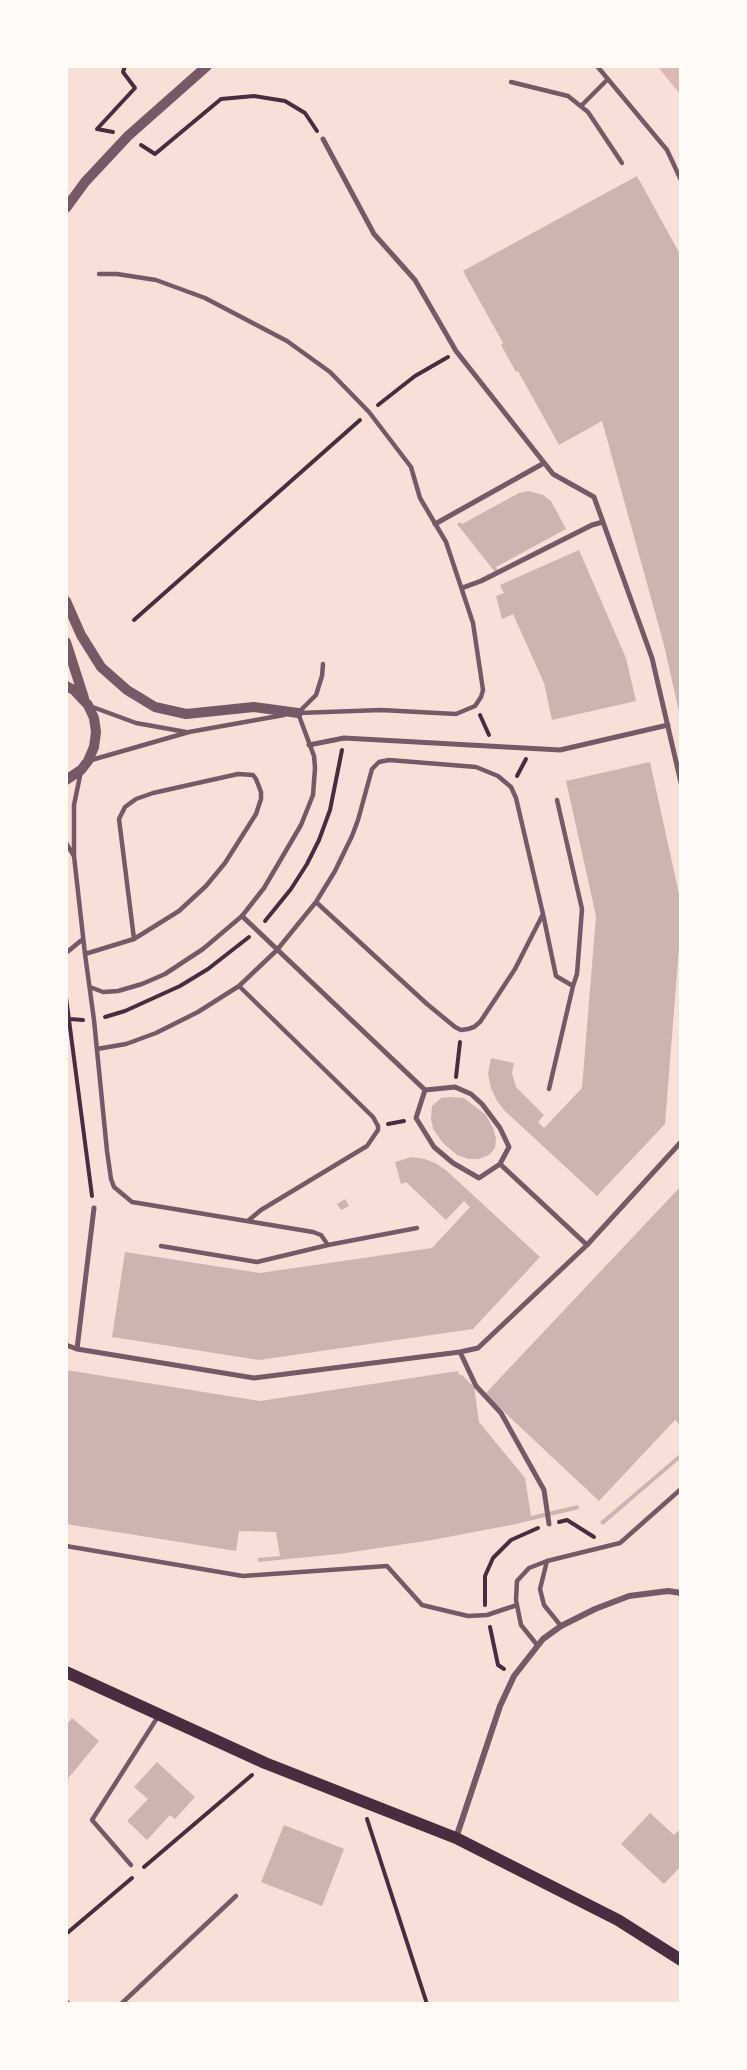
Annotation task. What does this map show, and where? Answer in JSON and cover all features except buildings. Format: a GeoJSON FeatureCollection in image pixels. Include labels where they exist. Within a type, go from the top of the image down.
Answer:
{"type":"FeatureCollection","features":[{"type":"Feature","properties":{"kind":"main road"},"geometry":{"type":"LineString","coordinates":[[66,1672],[265,1763],[456,1838],[618,1920],[681,1960]]}},
{"type":"Feature","properties":{"kind":"street"},"geometry":{"type":"LineString","coordinates":[[66,208],[85,182],[128,136],[207,66]]}},
{"type":"Feature","properties":{"kind":"street"},"geometry":{"type":"LineString","coordinates":[[323,139],[374,234],[415,280],[456,351],[553,474],[594,497],[652,658],[681,783]]}},
{"type":"Feature","properties":{"kind":"street"},"geometry":{"type":"LineString","coordinates":[[435,524],[544,463]]}},
{"type":"Feature","properties":{"kind":"street"},"geometry":{"type":"LineString","coordinates":[[462,588],[481,581],[592,525],[603,522]]}},
{"type":"Feature","properties":{"kind":"street"},"geometry":{"type":"LineString","coordinates":[[66,601],[81,635],[101,667],[127,690],[155,707],[186,714],[254,708],[298,713]]}},
{"type":"Feature","properties":{"kind":"street"},"geometry":{"type":"LineString","coordinates":[[66,642],[86,703],[94,718],[96,732],[94,747],[84,765],[66,780]]}},
{"type":"Feature","properties":{"kind":"street"},"geometry":{"type":"LineString","coordinates":[[66,686],[74,690],[86,703]]}},
{"type":"Feature","properties":{"kind":"street"},"geometry":{"type":"LineString","coordinates":[[309,745],[344,738],[560,750],[668,725]]}},
{"type":"Feature","properties":{"kind":"street"},"geometry":{"type":"LineString","coordinates":[[242,916],[425,1090],[455,1087],[471,1094],[482,1104],[500,1128],[509,1147],[500,1164],[479,1178],[453,1163],[434,1147],[416,1118],[425,1090]]}},
{"type":"Feature","properties":{"kind":"street"},"geometry":{"type":"LineString","coordinates":[[66,1345],[77,1349],[254,1378],[478,1348],[587,1245],[681,1142]]}},
{"type":"Feature","properties":{"kind":"street"},"geometry":{"type":"LineString","coordinates":[[500,1164],[587,1245]]}},
{"type":"Feature","properties":{"kind":"street"},"geometry":{"type":"LineString","coordinates":[[77,1349],[94,1208]]}},
{"type":"Feature","properties":{"kind":"street"},"geometry":{"type":"LineString","coordinates":[[460,1352],[476,1386],[501,1413],[544,1490],[549,1524]]}},
{"type":"Feature","properties":{"kind":"street"},"geometry":{"type":"LineString","coordinates":[[456,1838],[500,1706],[514,1676],[543,1640],[561,1626],[595,1608],[629,1596],[668,1591],[681,1593]]}},
{"type":"Feature","properties":{"kind":"lane"},"geometry":{"type":"LineString","coordinates":[[597,66],[667,150],[681,180]]}},
{"type":"Feature","properties":{"kind":"lane"},"geometry":{"type":"LineString","coordinates":[[581,106],[608,79]]}},
{"type":"Feature","properties":{"kind":"lane"},"geometry":{"type":"LineString","coordinates":[[511,82],[568,96],[588,112],[622,163]]}},
{"type":"Feature","properties":{"kind":"lane"},"geometry":{"type":"LineString","coordinates":[[99,274],[117,274],[156,280],[205,298],[287,341],[330,372],[369,412],[411,467],[420,498],[446,542],[473,623],[483,690],[475,706],[456,714],[381,710],[298,713],[189,732],[84,765],[74,805],[74,856],[109,1170],[114,1187],[132,1202],[313,1232],[321,1235],[328,1245]]}},
{"type":"Feature","properties":{"kind":"lane"},"geometry":{"type":"LineString","coordinates":[[298,713],[316,694],[323,664]]}},
{"type":"Feature","properties":{"kind":"lane"},"geometry":{"type":"LineString","coordinates":[[86,703],[136,723],[189,732]]}},
{"type":"Feature","properties":{"kind":"lane"},"geometry":{"type":"LineString","coordinates":[[90,987],[103,992],[118,991],[165,974],[203,949],[242,916],[264,888],[282,859],[314,795],[315,768],[298,713]]}},
{"type":"Feature","properties":{"kind":"lane"},"geometry":{"type":"LineString","coordinates":[[97,1050],[156,1034],[198,1012],[239,986],[277,950],[316,902],[335,871],[358,820],[367,780],[372,769],[379,762],[388,760],[476,767],[498,776],[511,788],[516,798],[556,976],[573,986]]}},
{"type":"Feature","properties":{"kind":"lane"},"geometry":{"type":"LineString","coordinates":[[85,954],[134,939],[179,911],[206,886],[225,863],[256,814],[261,799],[260,785],[253,776],[246,773],[238,774],[153,794],[136,799],[125,807],[119,819],[134,939]]}},
{"type":"Feature","properties":{"kind":"lane"},"geometry":{"type":"LineString","coordinates":[[549,1089],[577,974],[582,909],[556,800]]}},
{"type":"Feature","properties":{"kind":"lane"},"geometry":{"type":"LineString","coordinates":[[66,843],[74,856]]}},
{"type":"Feature","properties":{"kind":"lane"},"geometry":{"type":"LineString","coordinates":[[316,902],[427,1005],[455,1028],[461,1030],[474,1027],[496,999],[515,969],[543,914]]}},
{"type":"Feature","properties":{"kind":"lane"},"geometry":{"type":"LineString","coordinates":[[66,953],[83,939]]}},
{"type":"Feature","properties":{"kind":"lane"},"geometry":{"type":"LineString","coordinates":[[239,986],[355,1098],[373,1117],[378,1126],[376,1136],[367,1146],[261,1210],[249,1220]]}},
{"type":"Feature","properties":{"kind":"lane"},"geometry":{"type":"LineString","coordinates":[[161,1246],[257,1262],[328,1245],[417,1228]]}},
{"type":"Feature","properties":{"kind":"lane"},"geometry":{"type":"LineString","coordinates":[[538,1646],[521,1625],[517,1605],[517,1581],[529,1568],[620,1543],[681,1489]]}},
{"type":"Feature","properties":{"kind":"lane"},"geometry":{"type":"LineString","coordinates":[[66,1546],[243,1576],[387,1566],[422,1605],[468,1617],[487,1615],[517,1605]]}},
{"type":"Feature","properties":{"kind":"lane"},"geometry":{"type":"LineString","coordinates":[[548,1561],[540,1589],[544,1605],[561,1626]]}},
{"type":"Feature","properties":{"kind":"lane"},"geometry":{"type":"LineString","coordinates":[[131,1865],[92,1820],[159,1715]]}},
{"type":"Feature","properties":{"kind":"lane"},"geometry":{"type":"LineString","coordinates":[[121,2004],[236,1896]]}},
{"type":"Feature","properties":{"kind":"path"},"geometry":{"type":"LineString","coordinates":[[125,66],[123,72],[135,88],[97,129],[128,136],[155,154],[221,99],[255,96],[285,101],[305,113],[323,139]]}},
{"type":"Feature","properties":{"kind":"path"},"geometry":{"type":"LineString","coordinates":[[134,620],[369,412],[416,376],[456,351]]}},
{"type":"Feature","properties":{"kind":"path"},"geometry":{"type":"LineString","coordinates":[[475,706],[494,746]]}},
{"type":"Feature","properties":{"kind":"path"},"geometry":{"type":"LineString","coordinates":[[511,788],[531,748]]}},
{"type":"Feature","properties":{"kind":"path"},"geometry":{"type":"LineString","coordinates":[[66,997],[94,1208]]}},
{"type":"Feature","properties":{"kind":"path"},"geometry":{"type":"LineString","coordinates":[[455,1087],[461,1030]]}},
{"type":"Feature","properties":{"kind":"path"},"geometry":{"type":"LineString","coordinates":[[378,1126],[416,1118]]}},
{"type":"Feature","properties":{"kind":"path"},"geometry":{"type":"LineString","coordinates":[[66,1934],[265,1763]]}},
{"type":"Feature","properties":{"kind":"path"},"geometry":{"type":"LineString","coordinates":[[360,1800],[427,2004]]}},
{"type":"Feature","properties":{"kind":"shaded area"},"geometry":{"type":"Polygon","coordinates":[[[657,66],[681,66],[681,95],[657,66]]]}}]}
